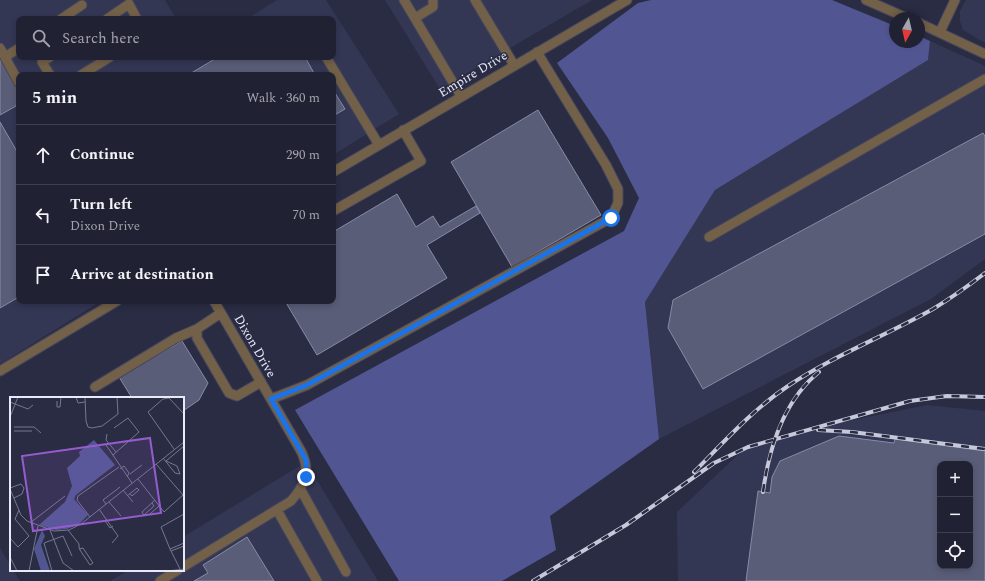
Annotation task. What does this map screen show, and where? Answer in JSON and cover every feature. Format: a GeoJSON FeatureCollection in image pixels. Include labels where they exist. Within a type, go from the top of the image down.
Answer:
{"type":"FeatureCollection","features":[{"type":"Feature","properties":{"kind":"street"},"geometry":{"type":"LineString","coordinates":[[404,0],[461,96]]}},
{"type":"Feature","properties":{"kind":"street"},"geometry":{"type":"LineString","coordinates":[[415,18],[433,7],[433,0]]}},
{"type":"Feature","properties":{"kind":"street"},"geometry":{"type":"LineString","coordinates":[[475,0],[514,65]]}},
{"type":"Feature","properties":{"kind":"street","name":"Empire Drive"},"geometry":{"type":"LineString","coordinates":[[336,170],[627,0]]}},
{"type":"Feature","properties":{"kind":"street"},"geometry":{"type":"LineString","coordinates":[[866,0],[893,12]]}},
{"type":"Feature","properties":{"kind":"street"},"geometry":{"type":"LineString","coordinates":[[940,32],[955,0]]}},
{"type":"Feature","properties":{"kind":"street"},"geometry":{"type":"LineString","coordinates":[[112,16],[130,4],[136,16]]}},
{"type":"Feature","properties":{"kind":"street"},"geometry":{"type":"LineString","coordinates":[[66,16],[82,5]]}},
{"type":"Feature","properties":{"kind":"street"},"geometry":{"type":"LineString","coordinates":[[925,26],[985,54]]}},
{"type":"Feature","properties":{"kind":"street"},"geometry":{"type":"LineString","coordinates":[[0,48],[16,77]]}},
{"type":"Feature","properties":{"kind":"street"},"geometry":{"type":"LineString","coordinates":[[5,57],[16,50]]}},
{"type":"Feature","properties":{"kind":"street"},"geometry":{"type":"LineString","coordinates":[[271,399],[307,385],[611,218],[618,203],[618,189],[606,165],[537,52]]}},
{"type":"Feature","properties":{"kind":"street"},"geometry":{"type":"LineString","coordinates":[[45,60],[42,62],[48,72]]}},
{"type":"Feature","properties":{"kind":"street"},"geometry":{"type":"LineString","coordinates":[[87,72],[105,60]]}},
{"type":"Feature","properties":{"kind":"street"},"geometry":{"type":"LineString","coordinates":[[328,60],[335,72]]}},
{"type":"Feature","properties":{"kind":"street"},"geometry":{"type":"LineString","coordinates":[[336,74],[379,145]]}},
{"type":"Feature","properties":{"kind":"street"},"geometry":{"type":"LineString","coordinates":[[709,237],[985,79]]}},
{"type":"Feature","properties":{"kind":"street"},"geometry":{"type":"LineString","coordinates":[[336,209],[421,161],[403,130]]}},
{"type":"Feature","properties":{"kind":"street"},"geometry":{"type":"LineString","coordinates":[[0,371],[112,304]]}},
{"type":"Feature","properties":{"kind":"street","name":"Dixon Drive"},"geometry":{"type":"LineString","coordinates":[[216,304],[306,460],[306,477],[301,490]]}},
{"type":"Feature","properties":{"kind":"street"},"geometry":{"type":"LineString","coordinates":[[95,387],[176,338],[197,329],[221,313]]}},
{"type":"Feature","properties":{"kind":"street"},"geometry":{"type":"LineString","coordinates":[[197,329],[197,338],[229,394],[237,396],[261,382]]}},
{"type":"Feature","properties":{"kind":"street"},"geometry":{"type":"LineString","coordinates":[[184,566],[291,501],[301,490],[346,572]]}},
{"type":"Feature","properties":{"kind":"street"},"geometry":{"type":"LineString","coordinates":[[277,510],[317,581]]}},
{"type":"Feature","properties":{"kind":"street"},"geometry":{"type":"LineString","coordinates":[[160,581],[176,571]]}},
{"type":"Feature","properties":{"kind":"shaded area"},"geometry":{"type":"Polygon","coordinates":[[[0,0],[165,0],[174,16],[16,16],[16,60],[336,60],[336,16],[252,16],[277,0],[326,0],[399,114],[336,153],[336,72],[16,72],[16,304],[96,304],[0,364],[0,0]]]}},
{"type":"Feature","properties":{"kind":"shaded area"},"geometry":{"type":"Polygon","coordinates":[[[385,0],[592,0],[440,89],[385,0]]]}},
{"type":"Feature","properties":{"kind":"shaded area"},"geometry":{"type":"Polygon","coordinates":[[[651,0],[832,0],[889,24],[889,48],[925,48],[925,39],[930,41],[928,60],[715,190],[645,302],[659,439],[550,516],[556,550],[502,581],[399,581],[295,410],[624,231],[639,198],[608,138],[557,63],[638,3],[651,0]]]}},
{"type":"Feature","properties":{"kind":"shaded area"},"geometry":{"type":"Polygon","coordinates":[[[966,0],[985,0],[985,43],[963,30],[960,21],[960,11],[966,0]]]}},
{"type":"Feature","properties":{"kind":"shaded area"},"geometry":{"type":"Polygon","coordinates":[[[930,41],[985,66],[985,259],[931,299],[659,439],[645,302],[715,190],[928,60],[930,41]]]}},
{"type":"Feature","properties":{"kind":"shaded area"},"geometry":{"type":"Polygon","coordinates":[[[927,405],[985,411],[985,581],[678,581],[677,512],[745,448],[838,423],[927,405]]]}},
{"type":"Feature","properties":{"kind":"shaded area"},"geometry":{"type":"Polygon","coordinates":[[[306,462],[378,581],[110,581],[127,571],[184,571],[184,536],[306,462]]]}},
{"type":"Feature","properties":{"kind":"shaded area"},"geometry":{"type":"Polygon","coordinates":[[[0,548],[10,564],[10,571],[14,571],[20,581],[0,581],[0,548]]]}},
{"type":"Feature","properties":{"kind":"building"},"geometry":{"type":"Polygon","coordinates":[[[0,54],[16,83],[16,106],[0,115],[0,54]]]}},
{"type":"Feature","properties":{"kind":"building"},"geometry":{"type":"Polygon","coordinates":[[[213,60],[307,60],[313,72],[193,72],[213,60]]]}},
{"type":"Feature","properties":{"kind":"building"},"geometry":{"type":"Polygon","coordinates":[[[336,95],[345,109],[336,114],[336,95]]]}},
{"type":"Feature","properties":{"kind":"building"},"geometry":{"type":"Polygon","coordinates":[[[538,110],[601,215],[512,267],[451,162],[538,110]]]}},
{"type":"Feature","properties":{"kind":"building"},"geometry":{"type":"Polygon","coordinates":[[[0,122],[16,150],[16,299],[0,308],[0,122]]]}},
{"type":"Feature","properties":{"kind":"building"},"geometry":{"type":"Polygon","coordinates":[[[983,133],[985,136],[985,234],[703,389],[668,328],[673,300],[983,133]]]}},
{"type":"Feature","properties":{"kind":"building"},"geometry":{"type":"Polygon","coordinates":[[[397,194],[416,227],[433,216],[440,227],[476,206],[480,213],[427,245],[447,278],[317,355],[287,304],[336,304],[336,230],[397,194]]]}},
{"type":"Feature","properties":{"kind":"building"},"geometry":{"type":"Polygon","coordinates":[[[182,341],[208,383],[199,400],[184,410],[184,397],[131,397],[119,377],[182,341]]]}},
{"type":"Feature","properties":{"kind":"building"},"geometry":{"type":"Polygon","coordinates":[[[839,436],[894,443],[895,439],[985,451],[985,581],[746,581],[758,491],[770,493],[772,477],[780,461],[839,436]]]}},
{"type":"Feature","properties":{"kind":"building"},"geometry":{"type":"Polygon","coordinates":[[[247,537],[274,581],[194,581],[208,573],[203,565],[247,537]]]}},
{"type":"Feature","properties":{"kind":"railway"},"geometry":{"type":"LineString","coordinates":[[694,472],[762,405],[788,386],[823,365],[933,309],[985,273]]}},
{"type":"Feature","properties":{"kind":"railway"},"geometry":{"type":"LineString","coordinates":[[763,492],[769,459],[780,426],[796,397],[819,372]]}},
{"type":"Feature","properties":{"kind":"railway"},"geometry":{"type":"LineString","coordinates":[[533,581],[626,525],[714,463],[748,447],[910,401],[947,396],[985,397]]}},
{"type":"Feature","properties":{"kind":"railway"},"geometry":{"type":"LineString","coordinates":[[818,430],[852,432],[985,449]]}},
{"type":"Feature","properties":{"kind":"route"},"geometry":{"type":"LineString","coordinates":[[306,477],[306,460],[302,451],[271,399],[307,385],[611,218]]}}]}
